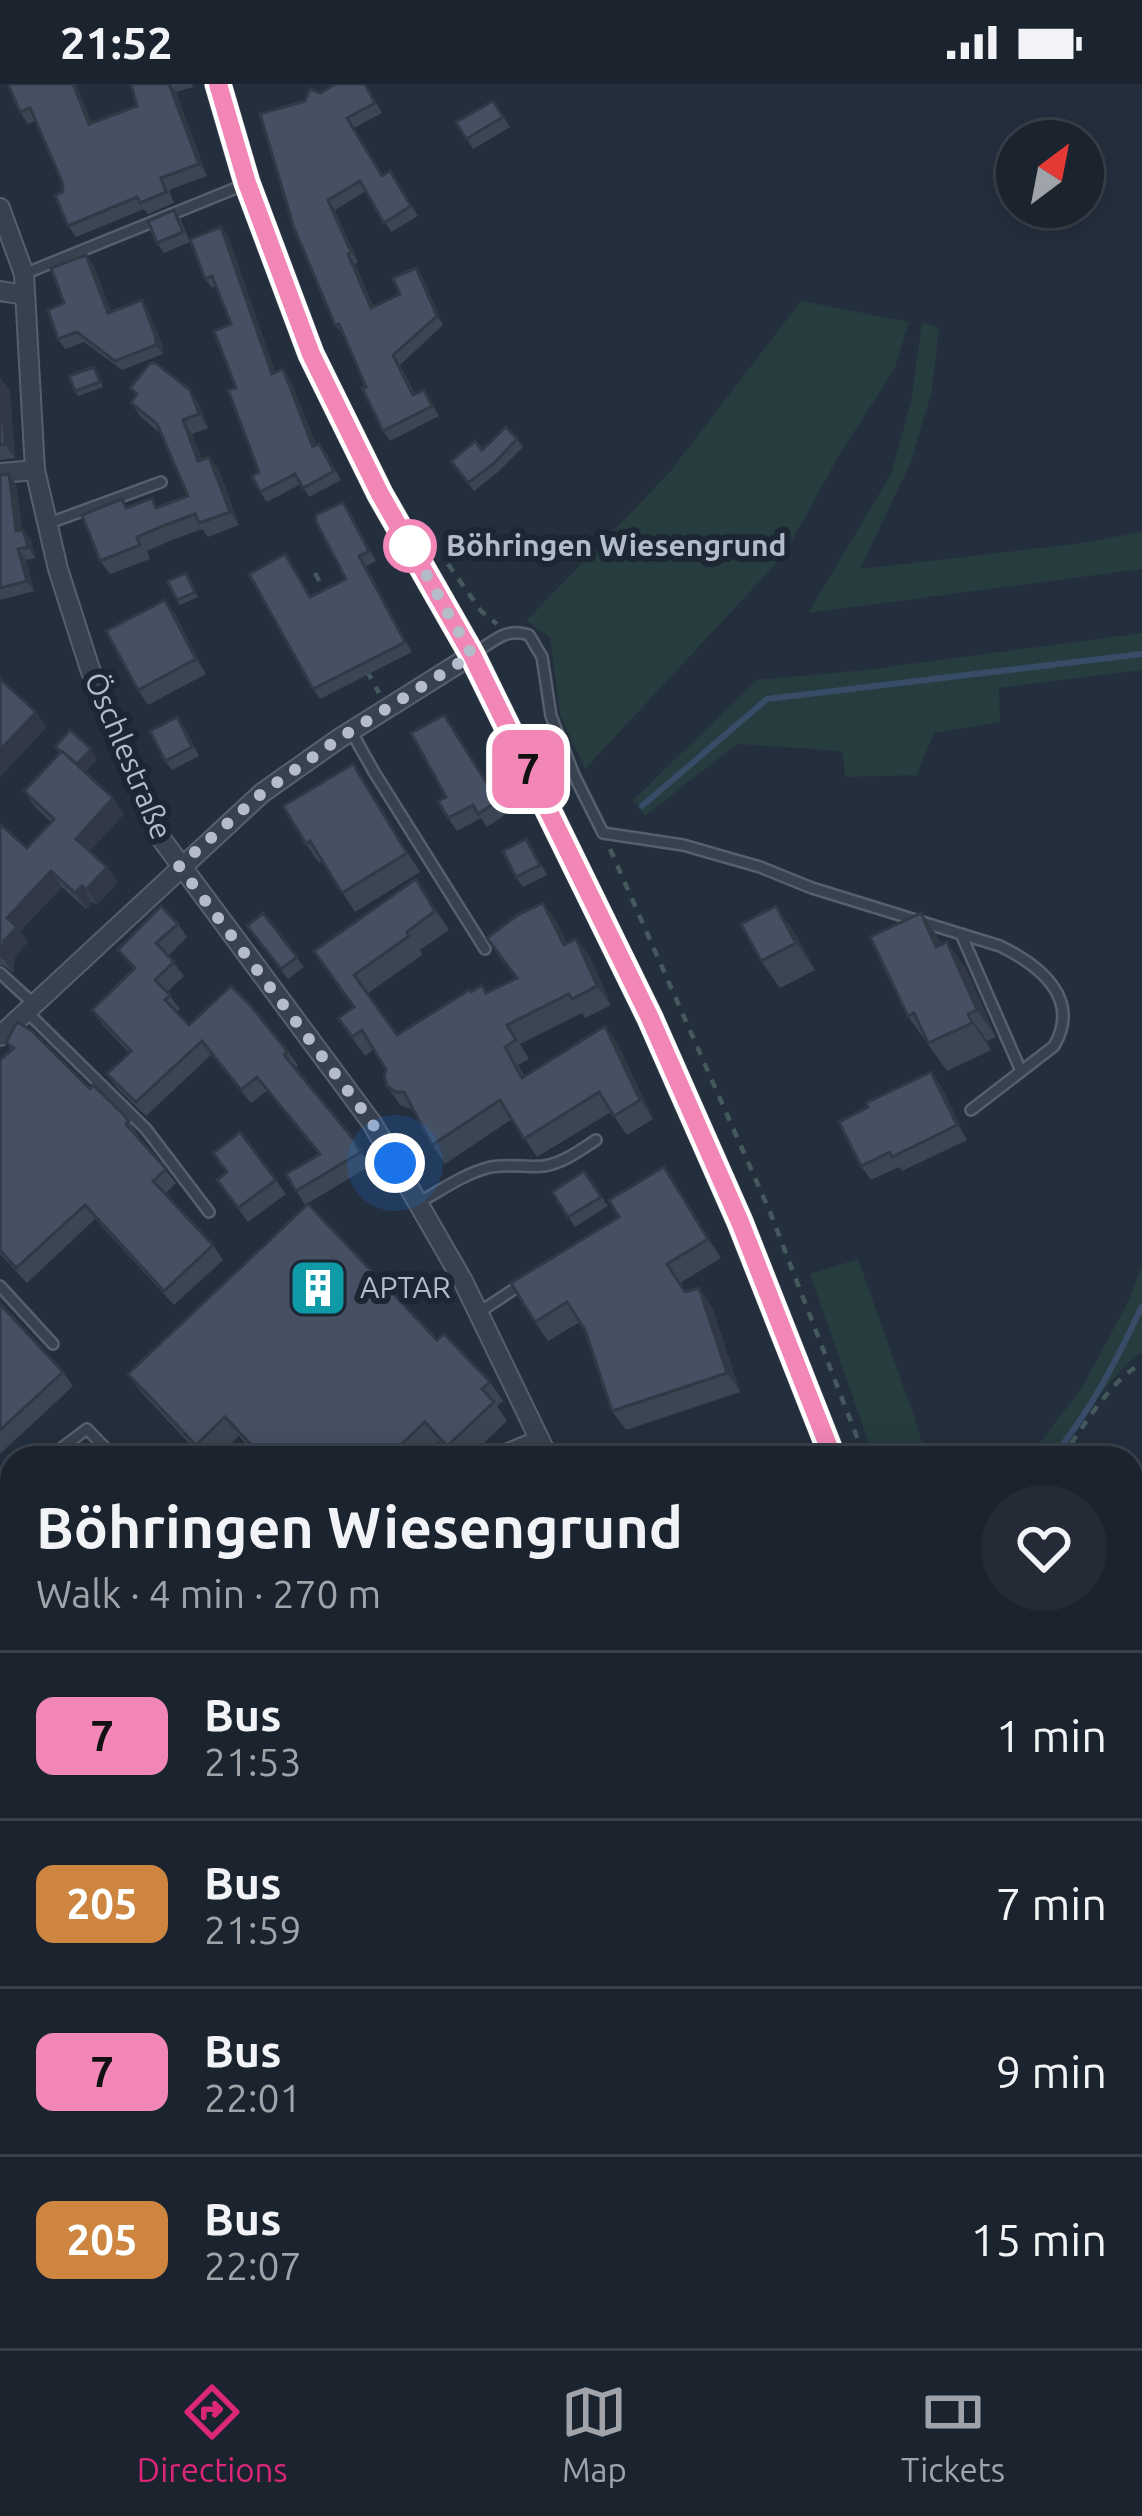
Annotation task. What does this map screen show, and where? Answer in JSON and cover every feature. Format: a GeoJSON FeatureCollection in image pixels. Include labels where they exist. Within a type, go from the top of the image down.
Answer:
{"type":"FeatureCollection","features":[{"type":"Feature","properties":{"kind":"street"},"geometry":{"type":"LineString","coordinates":[[218,84],[247,183],[311,354],[380,494],[472,655],[650,1018],[740,1222],[828,1446]]}},
{"type":"Feature","properties":{"kind":"street","name":"Öschlestraße"},"geometry":{"type":"LineString","coordinates":[[0,208],[24,274],[35,470],[58,569],[90,669],[157,833],[372,1123],[478,1313],[542,1446]]}},
{"type":"Feature","properties":{"kind":"street"},"geometry":{"type":"LineString","coordinates":[[0,291],[26,295]]}},
{"type":"Feature","properties":{"kind":"street"},"geometry":{"type":"LineString","coordinates":[[0,473],[35,470]]}},
{"type":"Feature","properties":{"kind":"street"},"geometry":{"type":"LineString","coordinates":[[0,1036],[262,793],[472,655]]}},
{"type":"Feature","properties":{"kind":"lane"},"geometry":{"type":"LineString","coordinates":[[24,274],[247,183]]}},
{"type":"Feature","properties":{"kind":"lane"},"geometry":{"type":"LineString","coordinates":[[47,524],[161,482]]}},
{"type":"Feature","properties":{"kind":"lane"},"geometry":{"type":"LineString","coordinates":[[472,655],[508,633],[529,635],[542,657],[548,702],[559,736],[603,833],[702,850],[760,868],[1000,946],[1044,973],[1062,1011],[1062,1031],[1054,1046],[970,1110]]}},
{"type":"Feature","properties":{"kind":"lane"},"geometry":{"type":"LineString","coordinates":[[351,731],[485,949]]}},
{"type":"Feature","properties":{"kind":"lane"},"geometry":{"type":"LineString","coordinates":[[961,934],[1022,1071]]}},
{"type":"Feature","properties":{"kind":"lane"},"geometry":{"type":"LineString","coordinates":[[0,973],[146,1129],[209,1211]]}},
{"type":"Feature","properties":{"kind":"lane"},"geometry":{"type":"LineString","coordinates":[[418,1203],[488,1168],[561,1162],[596,1140]]}},
{"type":"Feature","properties":{"kind":"lane"},"geometry":{"type":"LineString","coordinates":[[478,1313],[533,1277]]}},
{"type":"Feature","properties":{"kind":"lane"},"geometry":{"type":"LineString","coordinates":[[0,1286],[53,1343]]}},
{"type":"Feature","properties":{"kind":"lane"},"geometry":{"type":"LineString","coordinates":[[65,1446],[87,1430],[103,1446]]}},
{"type":"Feature","properties":{"kind":"lane"},"geometry":{"type":"LineString","coordinates":[[513,1446],[537,1436]]}},
{"type":"Feature","properties":{"kind":"path"},"geometry":{"type":"LineString","coordinates":[[315,573],[326,592]]}},
{"type":"Feature","properties":{"kind":"path"},"geometry":{"type":"LineString","coordinates":[[367,670],[387,708]]}},
{"type":"Feature","properties":{"kind":"path"},"geometry":{"type":"LineString","coordinates":[[603,833],[770,1212],[861,1446]]}},
{"type":"Feature","properties":{"kind":"path"},"geometry":{"type":"LineString","coordinates":[[1070,1446],[1114,1386],[1142,1364]]}},
{"type":"Feature","properties":{"kind":"green space"},"geometry":{"type":"Polygon","coordinates":[[[801,301],[909,322],[894,370],[841,452],[784,555],[585,769],[560,715],[550,637],[526,621],[669,473],[801,301]]]}},
{"type":"Feature","properties":{"kind":"green space"},"geometry":{"type":"Polygon","coordinates":[[[922,322],[939,328],[932,390],[911,462],[860,569],[1142,532],[1142,569],[808,613],[891,474],[911,402],[922,322]]]}},
{"type":"Feature","properties":{"kind":"green space"},"geometry":{"type":"Polygon","coordinates":[[[1142,633],[1142,670],[999,688],[1000,722],[934,733],[917,775],[845,777],[842,751],[737,744],[645,816],[633,800],[757,680],[1142,633]]]}},
{"type":"Feature","properties":{"kind":"green space"},"geometry":{"type":"Polygon","coordinates":[[[858,1259],[923,1446],[870,1446],[810,1274],[858,1259]]]}},
{"type":"Feature","properties":{"kind":"green space"},"geometry":{"type":"Polygon","coordinates":[[[1142,1265],[1142,1353],[1108,1385],[1065,1446],[1037,1446],[1082,1388],[1130,1298],[1142,1265]]]}},
{"type":"Feature","properties":{"kind":"building"},"geometry":{"type":"Polygon","coordinates":[[[8,84],[73,84],[89,124],[137,106],[131,84],[169,84],[199,164],[161,178],[166,192],[140,203],[137,197],[68,226],[55,195],[63,192],[62,182],[30,108],[20,112],[8,84]]]}},
{"type":"Feature","properties":{"kind":"building"},"geometry":{"type":"Polygon","coordinates":[[[336,84],[365,84],[375,103],[347,118],[382,176],[390,171],[411,206],[384,223],[360,181],[328,200],[371,308],[400,294],[393,278],[416,268],[437,316],[393,355],[413,395],[424,390],[432,406],[383,431],[294,228],[260,114],[305,101],[310,89],[320,93],[336,84]]]}},
{"type":"Feature","properties":{"kind":"building"},"geometry":{"type":"Polygon","coordinates":[[[493,101],[503,117],[466,139],[456,122],[493,101]]]}},
{"type":"Feature","properties":{"kind":"building"},"geometry":{"type":"Polygon","coordinates":[[[174,210],[183,232],[157,243],[148,221],[174,210]]]}},
{"type":"Feature","properties":{"kind":"building"},"geometry":{"type":"Polygon","coordinates":[[[221,227],[272,374],[283,369],[313,447],[319,444],[334,471],[303,488],[295,474],[260,492],[252,476],[259,472],[228,390],[236,388],[214,331],[231,324],[212,276],[205,279],[190,239],[221,227]]]}},
{"type":"Feature","properties":{"kind":"building"},"geometry":{"type":"Polygon","coordinates":[[[86,255],[108,313],[142,300],[156,345],[115,361],[77,332],[58,339],[48,310],[64,303],[51,268],[86,255]]]}},
{"type":"Feature","properties":{"kind":"building"},"geometry":{"type":"Polygon","coordinates":[[[150,363],[190,390],[199,414],[183,420],[198,461],[209,457],[230,512],[199,523],[195,514],[163,526],[137,537],[140,545],[100,561],[82,515],[122,499],[126,508],[152,498],[156,508],[188,496],[157,424],[131,403],[137,394],[130,388],[150,363]]]}},
{"type":"Feature","properties":{"kind":"building"},"geometry":{"type":"Polygon","coordinates":[[[94,367],[100,382],[75,391],[69,376],[94,367]]]}},
{"type":"Feature","properties":{"kind":"building"},"geometry":{"type":"Polygon","coordinates":[[[0,377],[5,444],[0,445],[0,377]]]}},
{"type":"Feature","properties":{"kind":"building"},"geometry":{"type":"Polygon","coordinates":[[[506,427],[517,439],[468,483],[451,461],[475,441],[482,450],[506,427]]]}},
{"type":"Feature","properties":{"kind":"building"},"geometry":{"type":"Polygon","coordinates":[[[9,474],[16,531],[23,530],[28,547],[18,549],[27,581],[0,588],[0,475],[9,474]]]}},
{"type":"Feature","properties":{"kind":"building"},"geometry":{"type":"Polygon","coordinates":[[[343,502],[369,551],[359,556],[405,642],[313,689],[249,574],[285,554],[310,597],[346,579],[316,522],[316,515],[343,502]]]}},
{"type":"Feature","properties":{"kind":"building"},"geometry":{"type":"Polygon","coordinates":[[[186,573],[195,592],[177,600],[167,581],[186,573]]]}},
{"type":"Feature","properties":{"kind":"building"},"geometry":{"type":"Polygon","coordinates":[[[165,600],[196,659],[138,690],[106,631],[165,600]]]}},
{"type":"Feature","properties":{"kind":"building"},"geometry":{"type":"Polygon","coordinates":[[[0,679],[36,712],[0,750],[0,679]]]}},
{"type":"Feature","properties":{"kind":"building"},"geometry":{"type":"Polygon","coordinates":[[[444,715],[498,801],[478,814],[473,805],[448,818],[438,801],[446,797],[411,733],[444,715]]]}},
{"type":"Feature","properties":{"kind":"building"},"geometry":{"type":"Polygon","coordinates":[[[177,717],[192,747],[165,761],[150,731],[177,717]]]}},
{"type":"Feature","properties":{"kind":"building"},"geometry":{"type":"Polygon","coordinates":[[[70,730],[91,749],[77,764],[55,747],[70,730]]]}},
{"type":"Feature","properties":{"kind":"building"},"geometry":{"type":"Polygon","coordinates":[[[62,751],[113,798],[76,839],[107,867],[86,890],[82,886],[75,893],[51,871],[7,918],[17,927],[4,941],[2,957],[0,824],[27,848],[54,819],[24,791],[62,751]]]}},
{"type":"Feature","properties":{"kind":"building"},"geometry":{"type":"Polygon","coordinates":[[[353,764],[407,853],[342,893],[283,806],[353,764]]]}},
{"type":"Feature","properties":{"kind":"building"},"geometry":{"type":"Polygon","coordinates":[[[526,839],[540,865],[516,877],[503,851],[526,839]]]}},
{"type":"Feature","properties":{"kind":"building"},"geometry":{"type":"Polygon","coordinates":[[[416,879],[435,911],[354,975],[397,1035],[469,990],[482,985],[486,993],[517,978],[487,938],[543,903],[564,945],[576,939],[597,986],[572,999],[569,994],[507,1025],[516,1040],[505,1047],[522,1078],[605,1026],[640,1100],[614,1116],[599,1092],[524,1139],[500,1100],[432,1145],[404,1092],[387,1086],[386,1070],[362,1030],[352,1037],[338,1018],[354,1007],[314,951],[416,879]]]}},
{"type":"Feature","properties":{"kind":"building"},"geometry":{"type":"Polygon","coordinates":[[[161,906],[178,924],[156,943],[174,962],[155,980],[170,995],[165,1000],[189,1025],[231,986],[288,1052],[284,1055],[361,1152],[296,1191],[286,1174],[320,1154],[257,1077],[241,1090],[202,1041],[136,1102],[107,1074],[131,1051],[92,1010],[135,968],[118,950],[161,906]]]}},
{"type":"Feature","properties":{"kind":"building"},"geometry":{"type":"Polygon","coordinates":[[[776,906],[796,943],[761,961],[741,924],[776,906]]]}},
{"type":"Feature","properties":{"kind":"building"},"geometry":{"type":"Polygon","coordinates":[[[263,913],[297,957],[281,969],[247,926],[263,913]]]}},
{"type":"Feature","properties":{"kind":"building"},"geometry":{"type":"Polygon","coordinates":[[[921,913],[936,947],[947,942],[977,1010],[968,1014],[972,1023],[928,1043],[914,1013],[908,1016],[870,937],[921,913]]]}},
{"type":"Feature","properties":{"kind":"building"},"geometry":{"type":"Polygon","coordinates":[[[17,1022],[123,1114],[129,1121],[126,1124],[166,1169],[153,1181],[213,1245],[164,1291],[85,1205],[16,1268],[0,1250],[0,1060],[14,1048],[6,1043],[17,1022]]]}},
{"type":"Feature","properties":{"kind":"building"},"geometry":{"type":"Polygon","coordinates":[[[931,1072],[957,1125],[892,1157],[890,1152],[861,1166],[839,1122],[868,1107],[866,1103],[931,1072]]]}},
{"type":"Feature","properties":{"kind":"building"},"geometry":{"type":"Polygon","coordinates":[[[240,1132],[276,1180],[238,1208],[217,1180],[227,1172],[213,1153],[240,1132]]]}},
{"type":"Feature","properties":{"kind":"building"},"geometry":{"type":"Polygon","coordinates":[[[664,1167],[708,1239],[667,1264],[685,1292],[699,1288],[727,1373],[612,1411],[585,1330],[567,1302],[535,1322],[511,1283],[619,1217],[609,1200],[664,1167]]]}},
{"type":"Feature","properties":{"kind":"building"},"geometry":{"type":"Polygon","coordinates":[[[584,1171],[601,1197],[568,1217],[552,1192],[584,1171]]]}},
{"type":"Feature","properties":{"kind":"building","name":"APTAR"},"geometry":{"type":"Polygon","coordinates":[[[308,1204],[437,1340],[444,1334],[490,1382],[482,1389],[494,1402],[447,1446],[425,1422],[400,1446],[253,1446],[225,1417],[196,1445],[128,1374],[308,1204]]]}},
{"type":"Feature","properties":{"kind":"building"},"geometry":{"type":"Polygon","coordinates":[[[0,1304],[63,1372],[0,1430],[0,1304]]]}},
{"type":"Feature","properties":{"kind":"waterway"},"geometry":{"type":"LineString","coordinates":[[642,806],[767,699],[1142,654]]}},
{"type":"Feature","properties":{"kind":"waterway"},"geometry":{"type":"LineString","coordinates":[[1061,1446],[1102,1385],[1142,1306]]}},
{"type":"Feature","properties":{"kind":"bus line","name":"7"},"geometry":{"type":"LineString","coordinates":[[218,84],[247,183],[311,354],[380,494],[472,655],[650,1018],[740,1222],[828,1446]]}},
{"type":"Feature","properties":{"kind":"place","name":"Böhringen Wiesengrund"},"geometry":{"type":"Point","coordinates":[410,546]}},
{"type":"Feature","properties":{"kind":"place","name":"APTAR"},"geometry":{"type":"Point","coordinates":[318,1288]}},
{"type":"Feature","properties":{"kind":"route"},"geometry":{"type":"LineString","coordinates":[[395,1163],[372,1123],[179,866],[262,793],[472,655],[410,546]]}}]}
